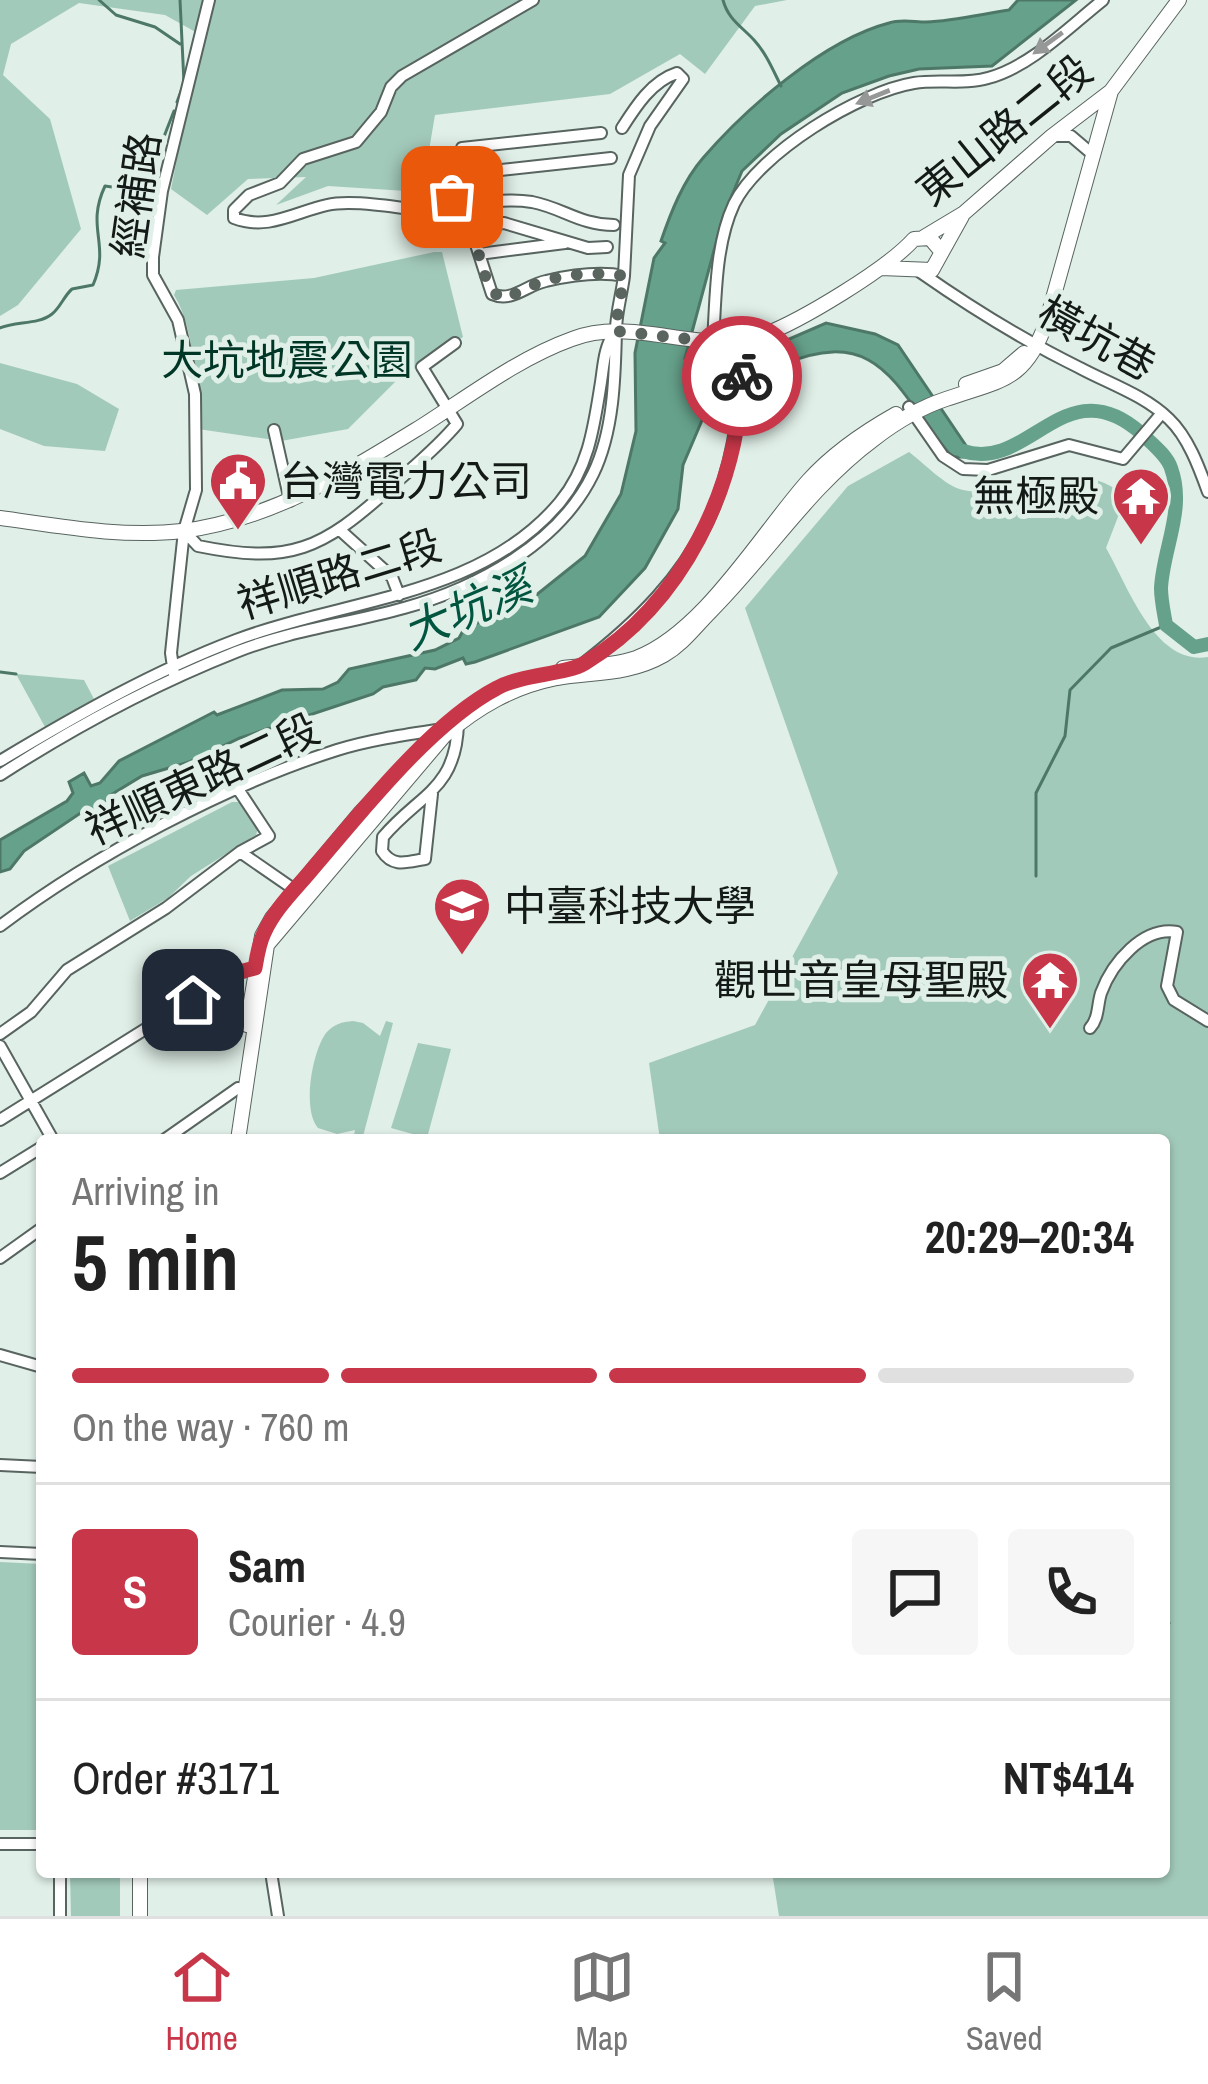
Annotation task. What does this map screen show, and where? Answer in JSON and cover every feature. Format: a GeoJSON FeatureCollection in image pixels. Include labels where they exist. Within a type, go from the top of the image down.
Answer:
{"type":"FeatureCollection","features":[{"type":"Feature","properties":{"kind":"main road","name":"東山路二段"},"geometry":{"type":"LineString","coordinates":[[924,237],[964,213],[1111,92],[1172,5]]}},
{"type":"Feature","properties":{"kind":"main road"},"geometry":{"type":"LineString","coordinates":[[235,1134],[262,936],[361,812],[448,727],[499,686],[637,658],[664,644],[705,604],[832,457],[872,428],[1003,371],[1039,344],[1111,92]]}},
{"type":"Feature","properties":{"kind":"main road"},"geometry":{"type":"LineString","coordinates":[[881,268],[916,270],[939,259],[964,213]]}},
{"type":"Feature","properties":{"kind":"main road"},"geometry":{"type":"LineString","coordinates":[[916,270],[906,250],[914,239],[935,241],[939,259]]}},
{"type":"Feature","properties":{"kind":"main road","name":"東山路二段"},"geometry":{"type":"LineString","coordinates":[[623,331],[743,345],[785,325],[906,250]]}},
{"type":"Feature","properties":{"kind":"main road"},"geometry":{"type":"LineString","coordinates":[[0,518],[114,531],[184,531],[290,501],[559,344],[589,333],[623,331]]}},
{"type":"Feature","properties":{"kind":"main road"},"geometry":{"type":"LineString","coordinates":[[234,1134],[238,1088],[267,945],[448,727],[514,689],[561,677],[629,670],[668,653],[740,580],[839,465],[912,409]]}},
{"type":"Feature","properties":{"kind":"main road"},"geometry":{"type":"LineString","coordinates":[[144,1878],[144,1916]]}},
{"type":"Feature","properties":{"kind":"street","name":"經補路"},"geometry":{"type":"LineString","coordinates":[[174,674],[184,531],[196,490],[194,376],[175,309],[153,274],[153,257],[162,191],[209,0]]}},
{"type":"Feature","properties":{"kind":"street"},"geometry":{"type":"LineString","coordinates":[[533,0],[402,76],[356,142],[303,159],[280,184],[249,195],[234,210],[234,218],[259,223],[285,220],[338,203],[458,211],[506,200],[537,203],[589,225],[614,225]]}},
{"type":"Feature","properties":{"kind":"street"},"geometry":{"type":"LineString","coordinates":[[707,341],[724,236],[735,203],[756,173],[816,128],[880,93],[914,82],[988,78],[1041,49],[1102,0]]}},
{"type":"Feature","properties":{"kind":"street"},"geometry":{"type":"LineString","coordinates":[[622,128],[640,101],[667,76],[677,73],[682,79],[650,125],[629,175],[623,331]]}},
{"type":"Feature","properties":{"kind":"street"},"geometry":{"type":"LineString","coordinates":[[601,133],[462,148],[452,197],[470,226],[492,294],[499,298],[541,281],[605,272],[624,276]]}},
{"type":"Feature","properties":{"kind":"street"},"geometry":{"type":"LineString","coordinates":[[1052,136],[1071,136],[1091,153]]}},
{"type":"Feature","properties":{"kind":"street"},"geometry":{"type":"LineString","coordinates":[[456,175],[611,158]]}},
{"type":"Feature","properties":{"kind":"street"},"geometry":{"type":"LineString","coordinates":[[470,226],[504,223],[588,248],[608,247]]}},
{"type":"Feature","properties":{"kind":"street"},"geometry":{"type":"LineString","coordinates":[[479,254],[566,242]]}},
{"type":"Feature","properties":{"kind":"street"},"geometry":{"type":"LineString","coordinates":[[939,259],[954,296]]}},
{"type":"Feature","properties":{"kind":"street","name":"橫坑巷"},"geometry":{"type":"LineString","coordinates":[[916,270],[1162,413],[1180,432],[1208,492]]}},
{"type":"Feature","properties":{"kind":"street","name":"祥順路二段"},"geometry":{"type":"LineString","coordinates":[[0,761],[283,624],[398,595],[493,557],[526,535],[559,503],[588,452],[605,347],[623,331]]}},
{"type":"Feature","properties":{"kind":"street","name":"祥順路二段"},"geometry":{"type":"LineString","coordinates":[[0,775],[174,674],[307,628],[416,604],[484,575],[531,546],[568,513],[601,454],[623,331]]}},
{"type":"Feature","properties":{"kind":"street"},"geometry":{"type":"LineString","coordinates":[[184,531],[197,546],[260,553],[293,550],[341,531],[457,424],[422,367],[455,344]]}},
{"type":"Feature","properties":{"kind":"street"},"geometry":{"type":"LineString","coordinates":[[580,666],[632,624],[665,589],[718,500],[737,437],[743,345]]}},
{"type":"Feature","properties":{"kind":"street"},"geometry":{"type":"LineString","coordinates":[[912,409],[943,456],[963,469],[988,470],[1069,445],[1123,459],[1162,413]]}},
{"type":"Feature","properties":{"kind":"street"},"geometry":{"type":"LineString","coordinates":[[274,430],[290,501]]}},
{"type":"Feature","properties":{"kind":"street"},"geometry":{"type":"LineString","coordinates":[[341,531],[392,577],[398,595]]}},
{"type":"Feature","properties":{"kind":"street"},"geometry":{"type":"LineString","coordinates":[[432,794],[425,859],[391,861],[382,851],[383,838],[444,781],[457,750],[448,727]]}},
{"type":"Feature","properties":{"kind":"street","name":"祥順東路二段"},"geometry":{"type":"LineString","coordinates":[[0,926],[104,859],[238,789],[342,748],[448,727]]}},
{"type":"Feature","properties":{"kind":"street"},"geometry":{"type":"LineString","coordinates":[[0,1034],[31,1012],[67,970],[269,836],[238,789]]}},
{"type":"Feature","properties":{"kind":"street"},"geometry":{"type":"LineString","coordinates":[[240,852],[296,890]]}},
{"type":"Feature","properties":{"kind":"street"},"geometry":{"type":"LineString","coordinates":[[1090,1028],[1096,1023],[1103,986],[1131,948],[1154,932],[1170,930],[1177,932],[1167,986],[1174,1000],[1208,1021]]}},
{"type":"Feature","properties":{"kind":"street"},"geometry":{"type":"LineString","coordinates":[[0,1120],[235,973],[259,969]]}},
{"type":"Feature","properties":{"kind":"street"},"geometry":{"type":"LineString","coordinates":[[0,1046],[50,1134]]}},
{"type":"Feature","properties":{"kind":"street"},"geometry":{"type":"LineString","coordinates":[[173,1134],[238,1088]]}},
{"type":"Feature","properties":{"kind":"street"},"geometry":{"type":"LineString","coordinates":[[0,1173],[36,1151]]}},
{"type":"Feature","properties":{"kind":"street"},"geometry":{"type":"LineString","coordinates":[[0,1258],[36,1232]]}},
{"type":"Feature","properties":{"kind":"street"},"geometry":{"type":"LineString","coordinates":[[0,1354],[36,1365]]}},
{"type":"Feature","properties":{"kind":"street"},"geometry":{"type":"LineString","coordinates":[[0,1465],[36,1468]]}},
{"type":"Feature","properties":{"kind":"street"},"geometry":{"type":"LineString","coordinates":[[0,1552],[36,1554]]}},
{"type":"Feature","properties":{"kind":"street"},"geometry":{"type":"LineString","coordinates":[[0,1844],[36,1844]]}},
{"type":"Feature","properties":{"kind":"street"},"geometry":{"type":"LineString","coordinates":[[60,1878],[60,1916]]}},
{"type":"Feature","properties":{"kind":"street"},"geometry":{"type":"LineString","coordinates":[[273,1878],[278,1916]]}},
{"type":"Feature","properties":{"kind":"green space"},"geometry":{"type":"Polygon","coordinates":[[[0,0],[787,0],[755,6],[705,74],[680,54],[610,94],[435,115],[422,192],[328,186],[276,205],[306,177],[248,179],[207,215],[171,189],[201,35],[165,15],[79,3],[11,44],[3,75],[50,119],[81,229],[18,305],[0,316],[0,0]]]}},
{"type":"Feature","properties":{"kind":"green space","name":"大坑地震公園"},"geometry":{"type":"Polygon","coordinates":[[[442,252],[463,337],[397,380],[348,429],[281,441],[198,429],[191,343],[176,290],[314,278],[442,252]]]}},
{"type":"Feature","properties":{"kind":"green space"},"geometry":{"type":"Polygon","coordinates":[[[0,363],[77,384],[119,409],[105,451],[44,446],[0,429],[0,363]]]}},
{"type":"Feature","properties":{"kind":"green space"},"geometry":{"type":"Polygon","coordinates":[[[909,452],[963,490],[1007,490],[1064,477],[1104,483],[1126,496],[1106,548],[1134,602],[1173,649],[1208,657],[1208,1916],[779,1916],[773,1878],[1170,1878],[1170,1134],[659,1134],[649,1063],[755,1025],[838,873],[745,608],[848,486],[909,452]]]}},
{"type":"Feature","properties":{"kind":"green space"},"geometry":{"type":"Polygon","coordinates":[[[16,674],[84,680],[94,699],[45,727],[16,674]]]}},
{"type":"Feature","properties":{"kind":"green space"},"geometry":{"type":"Polygon","coordinates":[[[232,802],[242,802],[259,825],[256,835],[130,921],[108,866],[232,802]]]}},
{"type":"Feature","properties":{"kind":"green space"},"geometry":{"type":"Polygon","coordinates":[[[386,1021],[393,1023],[364,1134],[354,1134],[355,1130],[337,1134],[318,1128],[313,1120],[313,1067],[326,1033],[342,1023],[363,1023],[380,1036],[386,1021]]]}},
{"type":"Feature","properties":{"kind":"green space"},"geometry":{"type":"Polygon","coordinates":[[[418,1043],[451,1049],[428,1134],[391,1128],[418,1043]]]}},
{"type":"Feature","properties":{"kind":"green space"},"geometry":{"type":"Polygon","coordinates":[[[0,1562],[36,1564],[36,1830],[0,1830],[0,1562]]]}},
{"type":"Feature","properties":{"kind":"green space"},"geometry":{"type":"Polygon","coordinates":[[[70,1878],[120,1878],[120,1916],[71,1916],[70,1878]]]}},
{"type":"Feature","properties":{"kind":"shaded area"},"geometry":{"type":"Polygon","coordinates":[[[1018,0],[1076,0],[992,66],[919,69],[842,93],[781,134],[742,171],[723,217],[685,358],[723,358],[764,350],[826,323],[875,334],[898,345],[969,450],[980,457],[952,457],[884,372],[844,352],[817,354],[704,394],[703,418],[683,465],[678,509],[645,568],[599,617],[475,662],[466,664],[463,658],[425,668],[416,680],[383,687],[142,776],[109,796],[102,813],[85,810],[0,872],[0,840],[67,801],[73,793],[69,782],[84,773],[91,786],[100,783],[119,761],[214,712],[217,715],[282,690],[323,689],[349,669],[435,650],[459,638],[464,629],[530,600],[585,556],[621,494],[636,431],[635,353],[654,258],[665,243],[661,241],[673,208],[696,167],[764,98],[839,44],[893,22],[1009,10],[1018,0]]]}},
{"type":"Feature","properties":{"kind":"waterway"},"geometry":{"type":"LineString","coordinates":[[99,0],[116,15],[155,27],[180,44]]}},
{"type":"Feature","properties":{"kind":"waterway"},"geometry":{"type":"LineString","coordinates":[[177,102],[184,83],[180,0]]}},
{"type":"Feature","properties":{"kind":"waterway"},"geometry":{"type":"LineString","coordinates":[[723,0],[762,50],[781,86]]}},
{"type":"Feature","properties":{"kind":"waterway"},"geometry":{"type":"LineString","coordinates":[[0,328],[46,317],[72,289],[93,285],[100,258],[97,214],[105,186],[133,190],[147,180],[174,111]]}},
{"type":"Feature","properties":{"kind":"waterway"},"geometry":{"type":"LineString","coordinates":[[963,451],[986,454],[1008,448],[1069,415],[1090,411],[1114,415],[1141,433],[1166,458],[1175,483],[1175,513],[1161,588],[1166,625],[1194,647],[1208,644]]}},
{"type":"Feature","properties":{"kind":"waterway"},"geometry":{"type":"LineString","coordinates":[[1036,876],[1036,793],[1065,736],[1070,690],[1111,648],[1166,625]]}},
{"type":"Feature","properties":{"kind":"waterway"},"geometry":{"type":"LineString","coordinates":[[0,672],[16,674]]}},
{"type":"Feature","properties":{"kind":"way so far"},"geometry":{"type":"LineString","coordinates":[[452,197],[470,226],[492,294],[508,298],[541,281],[605,272],[624,276],[615,331],[743,340],[742,376]]}},
{"type":"Feature","properties":{"kind":"place","name":"台灣電力公司"},"geometry":{"type":"Point","coordinates":[238,532]}},
{"type":"Feature","properties":{"kind":"place","name":"無極殿"},"geometry":{"type":"Point","coordinates":[1141,547]}},
{"type":"Feature","properties":{"kind":"place","name":"中臺科技大學"},"geometry":{"type":"Point","coordinates":[462,957]}},
{"type":"Feature","properties":{"kind":"place","name":"觀世音皇母聖殿"},"geometry":{"type":"Point","coordinates":[1050,1031]}},
{"type":"Feature","properties":{"kind":"route"},"geometry":{"type":"LineString","coordinates":[[193,1000],[242,969],[255,968],[262,936],[272,918],[361,812],[451,718],[499,686],[580,666],[632,624],[665,589],[718,500],[737,437],[742,376]]}},
{"type":"Feature","properties":{"kind":"water label","name":"大坑溪"},"geometry":{"type":"Point","coordinates":[467,609]}}]}
